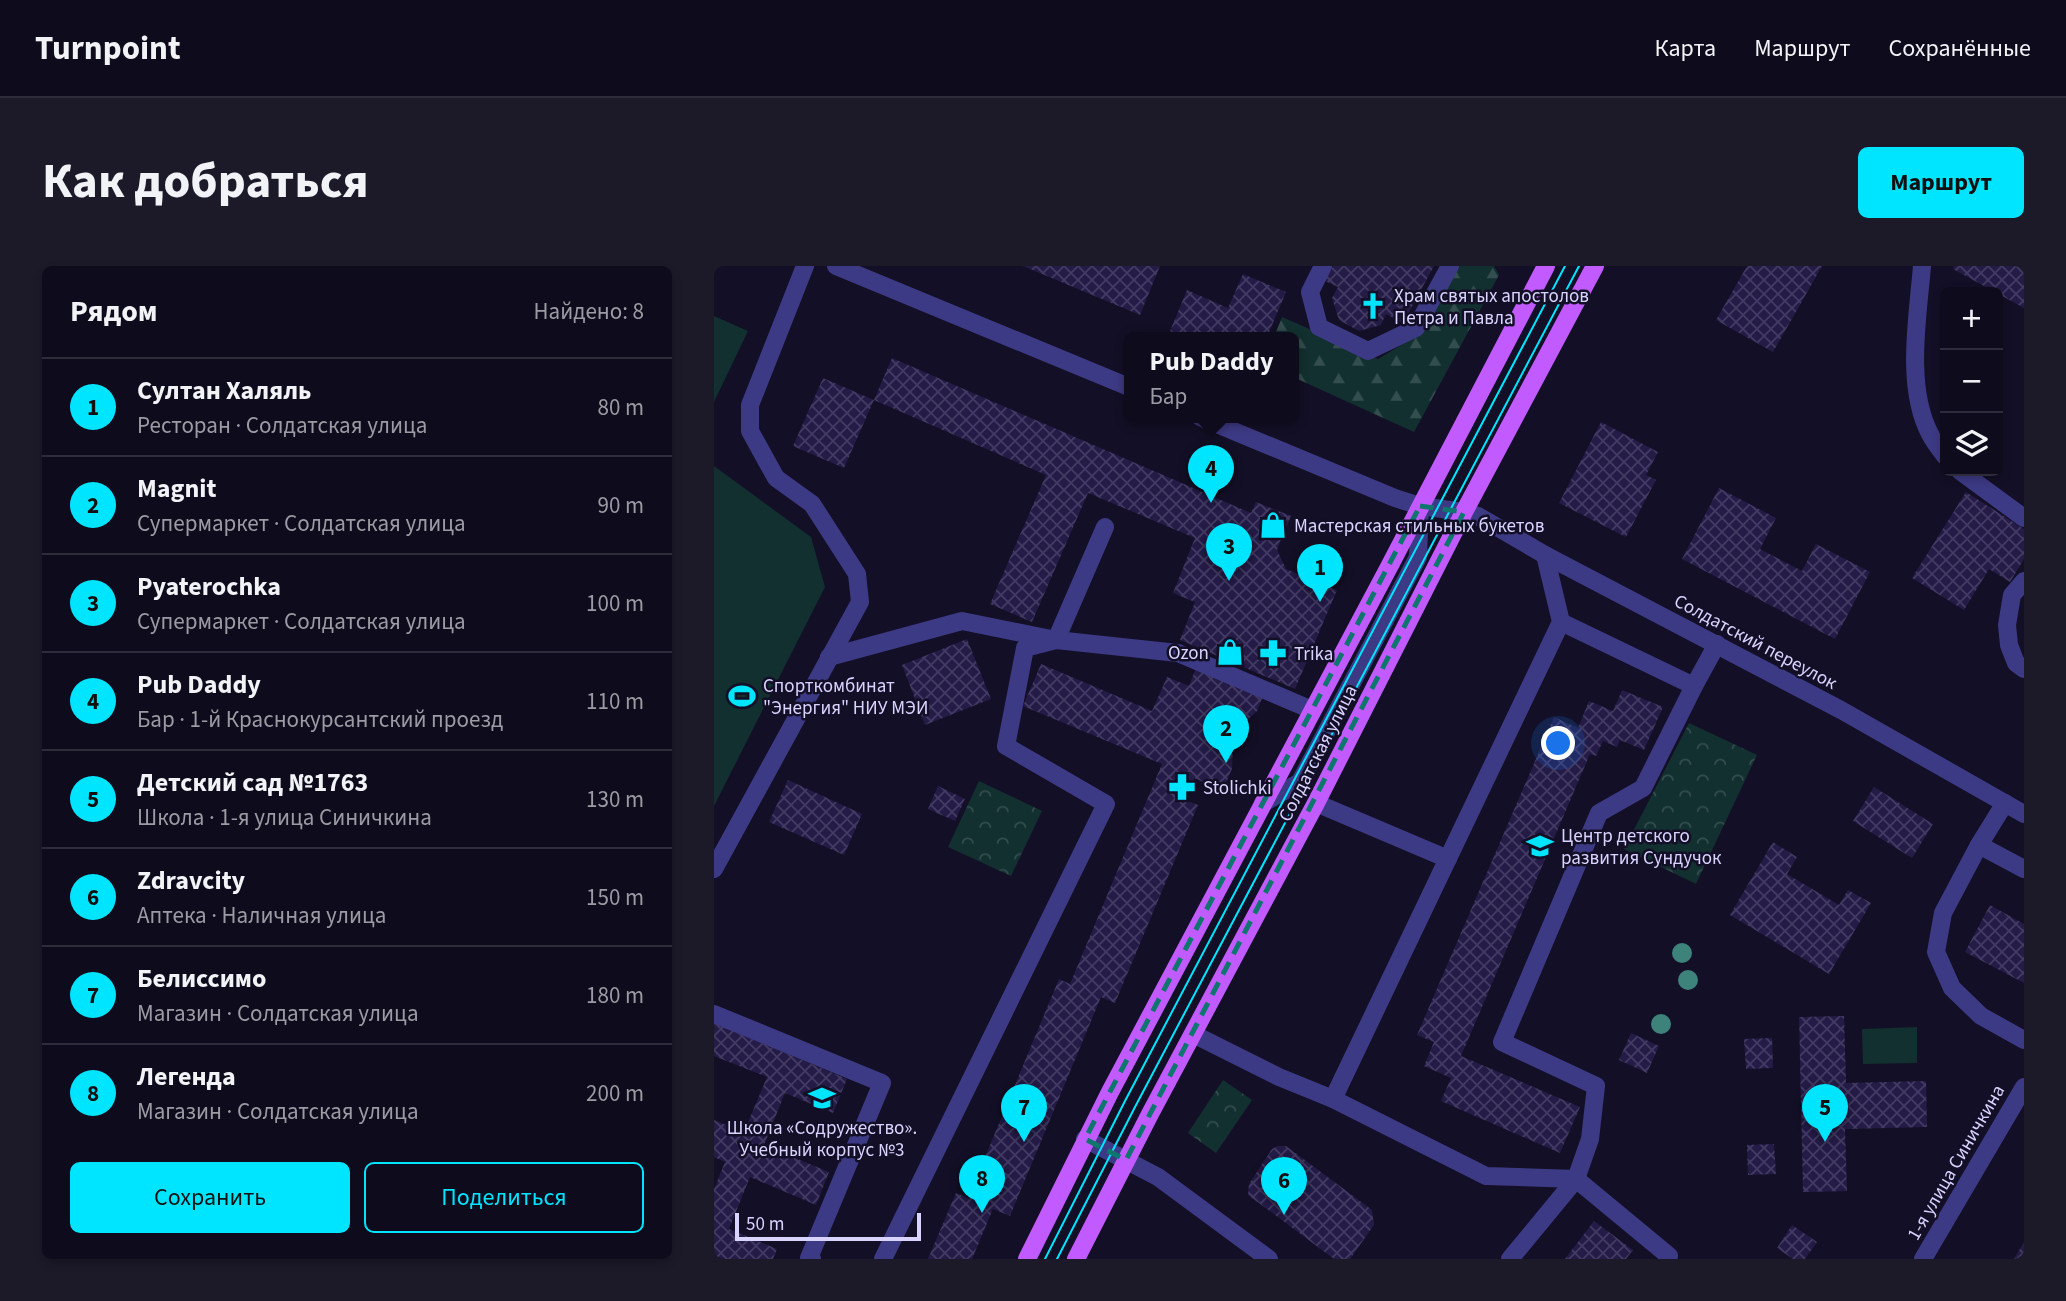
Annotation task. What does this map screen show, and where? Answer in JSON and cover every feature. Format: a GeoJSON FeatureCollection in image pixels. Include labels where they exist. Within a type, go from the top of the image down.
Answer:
{"type":"FeatureCollection","features":[{"type":"Feature","properties":{"kind":"main road","name":"Солдатская улица"},"geometry":{"type":"LineString","coordinates":[[1027,1259],[1085,1139],[1546,266]]}},
{"type":"Feature","properties":{"kind":"main road","name":"Солдатская улица"},"geometry":{"type":"LineString","coordinates":[[1076,1259],[1464,512],[1595,266]]}},
{"type":"Feature","properties":{"kind":"street"},"geometry":{"type":"LineString","coordinates":[[714,869],[860,602],[857,574],[812,503],[776,478],[750,431],[750,405],[805,266]]}},
{"type":"Feature","properties":{"kind":"street"},"geometry":{"type":"LineString","coordinates":[[836,266],[1124,385]]}},
{"type":"Feature","properties":{"kind":"street"},"geometry":{"type":"LineString","coordinates":[[1323,266],[1310,292],[1319,327],[1368,351],[1416,328],[1450,266]]}},
{"type":"Feature","properties":{"kind":"street"},"geometry":{"type":"LineString","coordinates":[[1922,266],[1916,351],[1918,394],[1930,434],[1940,449]]}},
{"type":"Feature","properties":{"kind":"street","name":"Солдатский переулок"},"geometry":{"type":"LineString","coordinates":[[1214,423],[1382,493],[1420,506],[1479,516],[1545,555],[1841,710],[2024,814]]}},
{"type":"Feature","properties":{"kind":"street"},"geometry":{"type":"LineString","coordinates":[[1967,476],[2024,518]]}},
{"type":"Feature","properties":{"kind":"street"},"geometry":{"type":"LineString","coordinates":[[1263,803],[1300,782],[1418,556],[1420,506]]}},
{"type":"Feature","properties":{"kind":"street"},"geometry":{"type":"LineString","coordinates":[[1056,640],[1105,527]]}},
{"type":"Feature","properties":{"kind":"street"},"geometry":{"type":"LineString","coordinates":[[1333,1099],[1561,622],[1545,555]]}},
{"type":"Feature","properties":{"kind":"street"},"geometry":{"type":"LineString","coordinates":[[2024,581],[2012,594],[2007,625],[2009,645],[2016,663],[2024,669]]}},
{"type":"Feature","properties":{"kind":"street"},"geometry":{"type":"LineString","coordinates":[[830,657],[962,621],[1056,640],[1178,653],[1312,710]]}},
{"type":"Feature","properties":{"kind":"street"},"geometry":{"type":"LineString","coordinates":[[1561,622],[1694,686]]}},
{"type":"Feature","properties":{"kind":"street"},"geometry":{"type":"LineString","coordinates":[[883,1259],[1106,804],[1006,746],[1025,648],[1056,640]]}},
{"type":"Feature","properties":{"kind":"street"},"geometry":{"type":"LineString","coordinates":[[1510,1259],[1576,1179],[1590,1139],[1596,1086],[1502,1042],[1599,813],[1643,788],[1717,643]]}},
{"type":"Feature","properties":{"kind":"street"},"geometry":{"type":"LineString","coordinates":[[1315,803],[1448,859]]}},
{"type":"Feature","properties":{"kind":"street"},"geometry":{"type":"LineString","coordinates":[[2005,803],[1943,913],[1937,952],[1952,989],[1981,1016],[2024,1040]]}},
{"type":"Feature","properties":{"kind":"street"},"geometry":{"type":"LineString","coordinates":[[1979,845],[2024,869]]}},
{"type":"Feature","properties":{"kind":"street"},"geometry":{"type":"LineString","coordinates":[[714,1014],[882,1083],[809,1258],[812,1259]]}},
{"type":"Feature","properties":{"kind":"street"},"geometry":{"type":"LineString","coordinates":[[1193,1034],[1279,1077],[1333,1099],[1486,1176],[1576,1179],[1669,1256],[1667,1259]]}},
{"type":"Feature","properties":{"kind":"street","name":"1-я улица Синичкина"},"geometry":{"type":"LineString","coordinates":[[1923,1259],[2018,1108],[2024,1087]]}},
{"type":"Feature","properties":{"kind":"street"},"geometry":{"type":"LineString","coordinates":[[1085,1139],[1158,1177],[1269,1259]]}},
{"type":"Feature","properties":{"kind":"highlighted area"},"geometry":{"type":"Polygon","coordinates":[[[1420,506],[1464,512],[1126,1160],[1085,1139],[1420,506]]]}},
{"type":"Feature","properties":{"kind":"green space"},"geometry":{"type":"Polygon","coordinates":[[[1457,266],[1494,266],[1499,275],[1414,432],[1299,380],[1299,332],[1276,332],[1282,317],[1378,359],[1423,332],[1457,266]]]}},
{"type":"Feature","properties":{"kind":"green space"},"geometry":{"type":"Polygon","coordinates":[[[714,316],[748,331],[714,402],[714,316]]]}},
{"type":"Feature","properties":{"kind":"green space","name":"Спорткомбинат \"Энергия\" НИУ МЭИ"},"geometry":{"type":"Polygon","coordinates":[[[714,466],[811,537],[825,587],[714,806],[714,466]]]}},
{"type":"Feature","properties":{"kind":"green space"},"geometry":{"type":"Polygon","coordinates":[[[1689,723],[1757,755],[1696,884],[1624,849],[1689,723]]]}},
{"type":"Feature","properties":{"kind":"green space"},"geometry":{"type":"Polygon","coordinates":[[[979,781],[1042,811],[1011,876],[948,847],[979,781]]]}},
{"type":"Feature","properties":{"kind":"green space"},"geometry":{"type":"Polygon","coordinates":[[[1917,1027],[1917,1063],[1863,1064],[1862,1029],[1917,1027]]]}},
{"type":"Feature","properties":{"kind":"green space"},"geometry":{"type":"Polygon","coordinates":[[[1223,1080],[1252,1100],[1216,1153],[1188,1133],[1223,1080]]]}},
{"type":"Feature","properties":{"kind":"building"},"geometry":{"type":"Polygon","coordinates":[[[1023,266],[1160,266],[1140,315],[1023,266]]]}},
{"type":"Feature","properties":{"kind":"building","name":"Храм святых апостолов Петра и Павла"},"geometry":{"type":"Polygon","coordinates":[[[1333,266],[1434,266],[1403,323],[1386,314],[1381,325],[1359,331],[1339,320],[1332,298],[1338,287],[1325,281],[1333,266]]]}},
{"type":"Feature","properties":{"kind":"building"},"geometry":{"type":"Polygon","coordinates":[[[1747,266],[1822,266],[1773,352],[1716,320],[1747,266]]]}},
{"type":"Feature","properties":{"kind":"building"},"geometry":{"type":"Polygon","coordinates":[[[1954,266],[2024,266],[2024,308],[2003,296],[2003,287],[1986,287],[1953,269],[1954,266]]]}},
{"type":"Feature","properties":{"kind":"building"},"geometry":{"type":"Polygon","coordinates":[[[1243,274],[1286,292],[1269,332],[1170,331],[1187,290],[1228,308],[1243,274]]]}},
{"type":"Feature","properties":{"kind":"building"},"geometry":{"type":"Polygon","coordinates":[[[892,358],[1251,513],[1256,502],[1291,516],[1277,550],[1286,569],[1337,590],[1295,689],[1180,640],[1195,602],[1173,593],[1195,538],[1088,493],[1032,622],[990,604],[1046,475],[874,400],[892,358]]]}},
{"type":"Feature","properties":{"kind":"building"},"geometry":{"type":"Polygon","coordinates":[[[823,378],[874,400],[844,468],[793,446],[823,378]]]}},
{"type":"Feature","properties":{"kind":"building"},"geometry":{"type":"Polygon","coordinates":[[[1601,422],[1658,452],[1646,475],[1656,480],[1626,537],[1559,503],[1601,422]]]}},
{"type":"Feature","properties":{"kind":"building"},"geometry":{"type":"Polygon","coordinates":[[[1719,488],[1776,518],[1760,549],[1802,571],[1816,544],[1870,572],[1835,639],[1682,559],[1719,488]]]}},
{"type":"Feature","properties":{"kind":"building"},"geometry":{"type":"Polygon","coordinates":[[[1966,492],[2024,529],[2024,559],[2010,582],[1989,569],[1964,610],[1912,578],[1966,492]]]}},
{"type":"Feature","properties":{"kind":"building"},"geometry":{"type":"Polygon","coordinates":[[[967,639],[991,699],[925,725],[902,665],[967,639]]]}},
{"type":"Feature","properties":{"kind":"building"},"geometry":{"type":"Polygon","coordinates":[[[1041,664],[1152,711],[1167,677],[1189,686],[1196,668],[1263,696],[1257,711],[1241,726],[1228,721],[1220,740],[1233,745],[1232,769],[1223,790],[1194,778],[1185,800],[1198,805],[1115,1003],[1101,997],[1010,1216],[993,1209],[972,1259],[928,1259],[956,1193],[968,1198],[1059,979],[1070,984],[1162,764],[1023,706],[1041,664]]]}},
{"type":"Feature","properties":{"kind":"building"},"geometry":{"type":"Polygon","coordinates":[[[1622,690],[1663,707],[1644,750],[1620,740],[1617,747],[1603,741],[1596,756],[1590,754],[1461,1056],[1580,1107],[1560,1153],[1441,1101],[1451,1078],[1424,1066],[1434,1042],[1417,1035],[1554,717],[1578,728],[1589,701],[1613,711],[1622,690]]]}},
{"type":"Feature","properties":{"kind":"building"},"geometry":{"type":"Polygon","coordinates":[[[788,780],[862,814],[844,855],[769,822],[788,780]]]}},
{"type":"Feature","properties":{"kind":"building"},"geometry":{"type":"Polygon","coordinates":[[[938,786],[965,799],[955,821],[928,809],[938,786]]]}},
{"type":"Feature","properties":{"kind":"building"},"geometry":{"type":"Polygon","coordinates":[[[1874,787],[1933,824],[1912,858],[1853,821],[1874,787]]]}},
{"type":"Feature","properties":{"kind":"building"},"geometry":{"type":"Polygon","coordinates":[[[1773,842],[1797,857],[1787,874],[1839,905],[1848,890],[1871,903],[1829,974],[1730,915],[1773,842]]]}},
{"type":"Feature","properties":{"kind":"building"},"geometry":{"type":"Polygon","coordinates":[[[1990,905],[2024,924],[2024,983],[1965,952],[1990,905]]]}},
{"type":"Feature","properties":{"kind":"building"},"geometry":{"type":"Polygon","coordinates":[[[1844,1016],[1846,1083],[1926,1081],[1927,1127],[1845,1129],[1847,1191],[1803,1192],[1799,1017],[1844,1016]]]}},
{"type":"Feature","properties":{"kind":"building"},"geometry":{"type":"Polygon","coordinates":[[[714,1023],[847,1079],[833,1113],[785,1093],[764,1145],[829,1172],[816,1205],[750,1177],[729,1229],[777,1249],[773,1259],[714,1259],[714,1189],[725,1162],[714,1157],[714,1120],[744,1132],[767,1077],[714,1056],[714,1023]]]}},
{"type":"Feature","properties":{"kind":"building"},"geometry":{"type":"Polygon","coordinates":[[[1631,1033],[1659,1046],[1647,1073],[1619,1060],[1631,1033]]]}},
{"type":"Feature","properties":{"kind":"building"},"geometry":{"type":"Polygon","coordinates":[[[1772,1038],[1773,1068],[1746,1069],[1744,1039],[1772,1038]]]}},
{"type":"Feature","properties":{"kind":"building"},"geometry":{"type":"Polygon","coordinates":[[[1774,1144],[1776,1174],[1748,1175],[1747,1145],[1774,1144]]]}},
{"type":"Feature","properties":{"kind":"building"},"geometry":{"type":"Polygon","coordinates":[[[1286,1146],[1372,1210],[1374,1225],[1350,1259],[1334,1259],[1248,1195],[1249,1184],[1272,1149],[1286,1146]]]}},
{"type":"Feature","properties":{"kind":"building"},"geometry":{"type":"Polygon","coordinates":[[[1594,1221],[1633,1250],[1626,1259],[1565,1259],[1594,1221]]]}},
{"type":"Feature","properties":{"kind":"building"},"geometry":{"type":"Polygon","coordinates":[[[1792,1225],[1817,1242],[1805,1259],[1793,1259],[1777,1248],[1792,1225]]]}},
{"type":"Feature","properties":{"kind":"building"},"geometry":{"type":"Polygon","coordinates":[[[2024,1242],[2024,1259],[2014,1259],[2024,1242]]]}},
{"type":"Feature","properties":{"kind":"tram line"},"geometry":{"type":"LineString","coordinates":[[1045,1259],[1125,1101],[1565,266]]}},
{"type":"Feature","properties":{"kind":"tram line"},"geometry":{"type":"LineString","coordinates":[[1057,1259],[1579,266]]}},
{"type":"Feature","properties":{"kind":"place","name":"Храм святых апостолов Петра и Павла"},"geometry":{"type":"Point","coordinates":[1373,306]}},
{"type":"Feature","properties":{"kind":"place","name":"Pub Daddy"},"geometry":{"type":"Point","coordinates":[1211,503]}},
{"type":"Feature","properties":{"kind":"place","name":"Мастерская стильных букетов"},"geometry":{"type":"Point","coordinates":[1273,525]}},
{"type":"Feature","properties":{"kind":"place","name":"Pyaterochka"},"geometry":{"type":"Point","coordinates":[1229,581]}},
{"type":"Feature","properties":{"kind":"place","name":"Султан Халяль"},"geometry":{"type":"Point","coordinates":[1320,602]}},
{"type":"Feature","properties":{"kind":"place","name":"Ozon"},"geometry":{"type":"Point","coordinates":[1230,652]}},
{"type":"Feature","properties":{"kind":"place","name":"Trika"},"geometry":{"type":"Point","coordinates":[1273,653]}},
{"type":"Feature","properties":{"kind":"place","name":"Спорткомбинат \"Энергия\" НИУ МЭИ"},"geometry":{"type":"Point","coordinates":[742,696]}},
{"type":"Feature","properties":{"kind":"place","name":"Magnit"},"geometry":{"type":"Point","coordinates":[1226,763]}},
{"type":"Feature","properties":{"kind":"place","name":"Stolichki"},"geometry":{"type":"Point","coordinates":[1182,787]}},
{"type":"Feature","properties":{"kind":"place","name":"Центр детского развития Сундучок"},"geometry":{"type":"Point","coordinates":[1540,846]}},
{"type":"Feature","properties":{"kind":"place","name":"Школа «Содружество». Учебный корпус №3"},"geometry":{"type":"Point","coordinates":[822,1098]}},
{"type":"Feature","properties":{"kind":"place","name":"Белиссимо"},"geometry":{"type":"Point","coordinates":[1024,1142]}},
{"type":"Feature","properties":{"kind":"place","name":"Детский сад №1763"},"geometry":{"type":"Point","coordinates":[1825,1142]}},
{"type":"Feature","properties":{"kind":"place","name":"Легенда"},"geometry":{"type":"Point","coordinates":[982,1213]}},
{"type":"Feature","properties":{"kind":"place","name":"Zdravcity"},"geometry":{"type":"Point","coordinates":[1284,1215]}}]}
